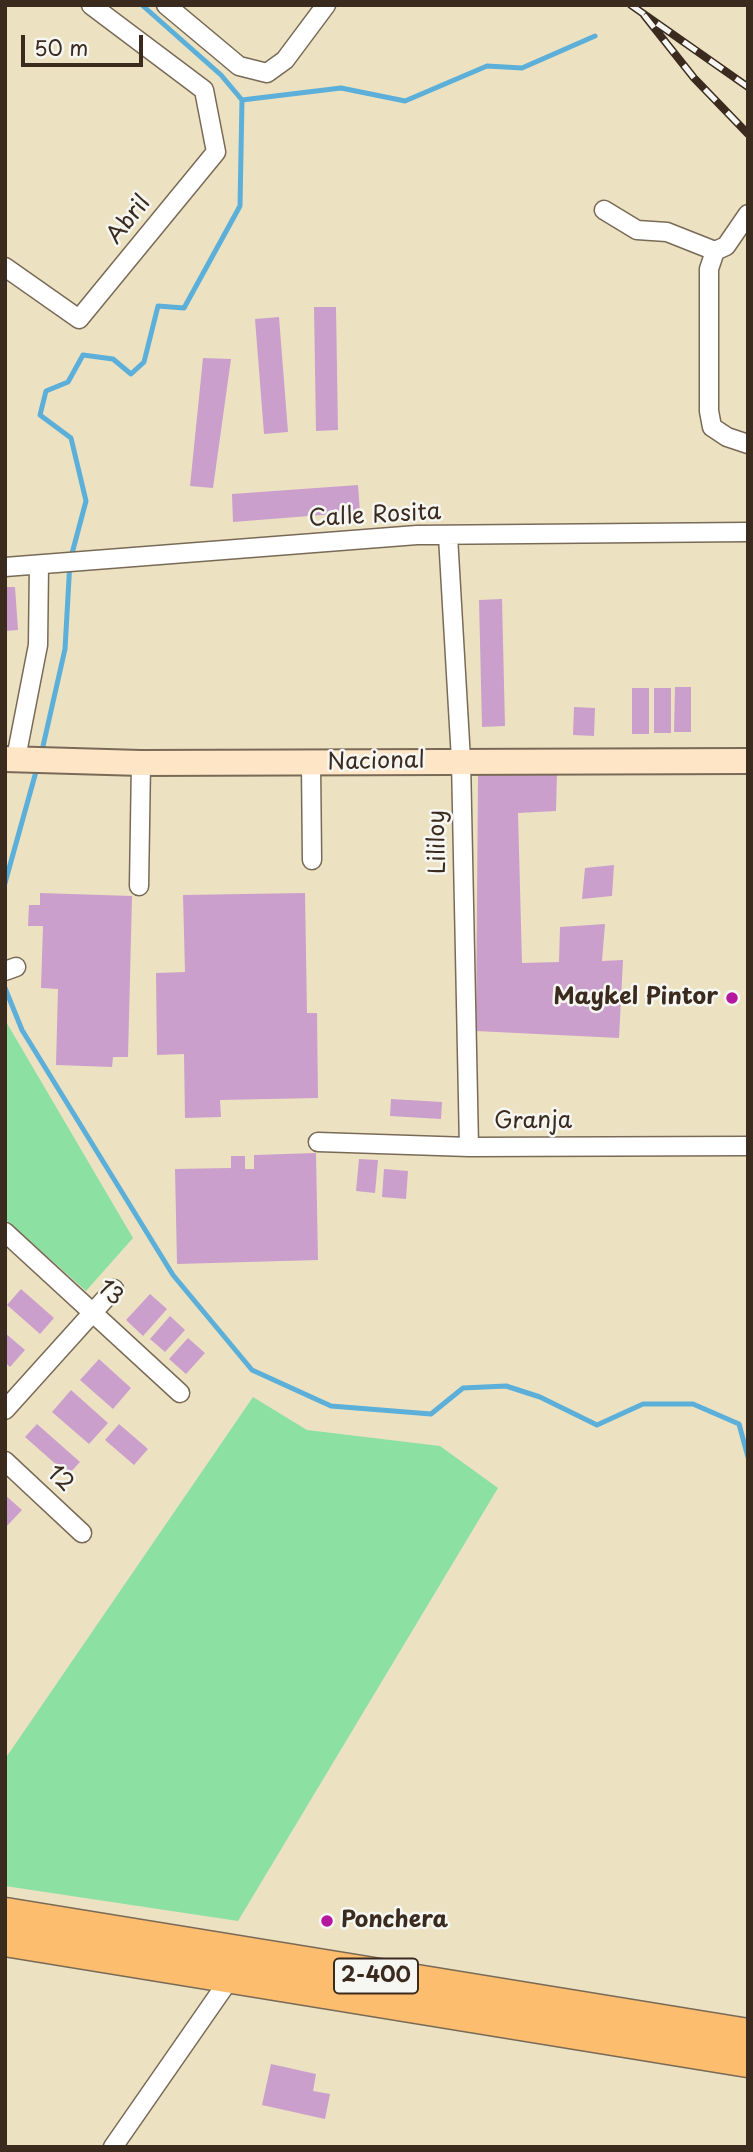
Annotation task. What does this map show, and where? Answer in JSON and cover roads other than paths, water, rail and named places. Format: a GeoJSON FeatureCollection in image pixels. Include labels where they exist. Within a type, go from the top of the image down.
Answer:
{"type":"FeatureCollection","features":[{"type":"Feature","properties":{"kind":"highway","name":"2-400"},"geometry":{"type":"LineString","coordinates":[[5,1914],[748,2035]]}},
{"type":"Feature","properties":{"kind":"highway","name":"2-400"},"geometry":{"type":"LineString","coordinates":[[5,1940],[748,2061]]}},
{"type":"Feature","properties":{"kind":"street","name":"Abril"},"geometry":{"type":"LineString","coordinates":[[5,267],[79,319],[216,152],[204,90],[91,5]]}},
{"type":"Feature","properties":{"kind":"street"},"geometry":{"type":"LineString","coordinates":[[166,5],[239,66],[267,73],[285,60],[326,5]]}},
{"type":"Feature","properties":{"kind":"street"},"geometry":{"type":"LineString","coordinates":[[604,210],[638,230],[667,232],[715,251],[726,246],[748,215]]}},
{"type":"Feature","properties":{"kind":"street"},"geometry":{"type":"LineString","coordinates":[[715,251],[709,269],[709,411],[712,427],[727,437],[748,443]]}},
{"type":"Feature","properties":{"kind":"street","name":"Calle Rosita"},"geometry":{"type":"LineString","coordinates":[[5,567],[418,535],[748,532]]}},
{"type":"Feature","properties":{"kind":"street","name":"Lililoy"},"geometry":{"type":"LineString","coordinates":[[448,536],[461,760],[469,1147]]}},
{"type":"Feature","properties":{"kind":"street"},"geometry":{"type":"LineString","coordinates":[[17,759],[38,645],[39,565]]}},
{"type":"Feature","properties":{"kind":"street","name":"Nacional"},"geometry":{"type":"LineString","coordinates":[[17,759],[311,764],[461,760],[748,761]]}},
{"type":"Feature","properties":{"kind":"street"},"geometry":{"type":"LineString","coordinates":[[139,886],[141,763]]}},
{"type":"Feature","properties":{"kind":"street"},"geometry":{"type":"LineString","coordinates":[[311,764],[312,860]]}},
{"type":"Feature","properties":{"kind":"street","name":"Granja"},"geometry":{"type":"LineString","coordinates":[[318,1142],[469,1147],[748,1146]]}},
{"type":"Feature","properties":{"kind":"street","name":"13"},"geometry":{"type":"LineString","coordinates":[[5,1232],[94,1311],[180,1393]]}},
{"type":"Feature","properties":{"kind":"street"},"geometry":{"type":"LineString","coordinates":[[5,1410],[114,1289]]}},
{"type":"Feature","properties":{"kind":"street","name":"12"},"geometry":{"type":"LineString","coordinates":[[5,1461],[82,1533]]}},
{"type":"Feature","properties":{"kind":"street"},"geometry":{"type":"LineString","coordinates":[[113,2147],[231,1977]]}},
{"type":"Feature","properties":{"kind":"waterway"},"geometry":{"type":"LineString","coordinates":[[41,755],[65,649],[70,561],[86,501],[71,438],[40,415],[46,391],[68,382],[83,355],[113,359],[131,374],[144,362],[158,306],[184,308],[240,206],[242,100],[221,75],[142,5]]}},
{"type":"Feature","properties":{"kind":"waterway"},"geometry":{"type":"LineString","coordinates":[[242,100],[341,88],[405,101],[487,66],[522,68],[595,36]]}},
{"type":"Feature","properties":{"kind":"waterway"},"geometry":{"type":"LineString","coordinates":[[5,883],[37,768]]}},
{"type":"Feature","properties":{"kind":"waterway"},"geometry":{"type":"LineString","coordinates":[[5,988],[22,1030],[173,1275],[252,1370],[331,1406],[431,1414],[463,1388],[506,1386],[540,1397],[597,1425],[643,1404],[693,1404],[739,1424],[748,1457]]}},
{"type":"Feature","properties":{"kind":"railway"},"geometry":{"type":"LineString","coordinates":[[631,5],[748,87]]}},
{"type":"Feature","properties":{"kind":"railway"},"geometry":{"type":"LineString","coordinates":[[644,15],[694,78],[748,134]]}},
{"type":"Feature","properties":{"kind":"place","name":"Maykel Pintor"},"geometry":{"type":"Point","coordinates":[732,998]}},
{"type":"Feature","properties":{"kind":"place","name":"Ponchera"},"geometry":{"type":"Point","coordinates":[327,1921]}}]}
